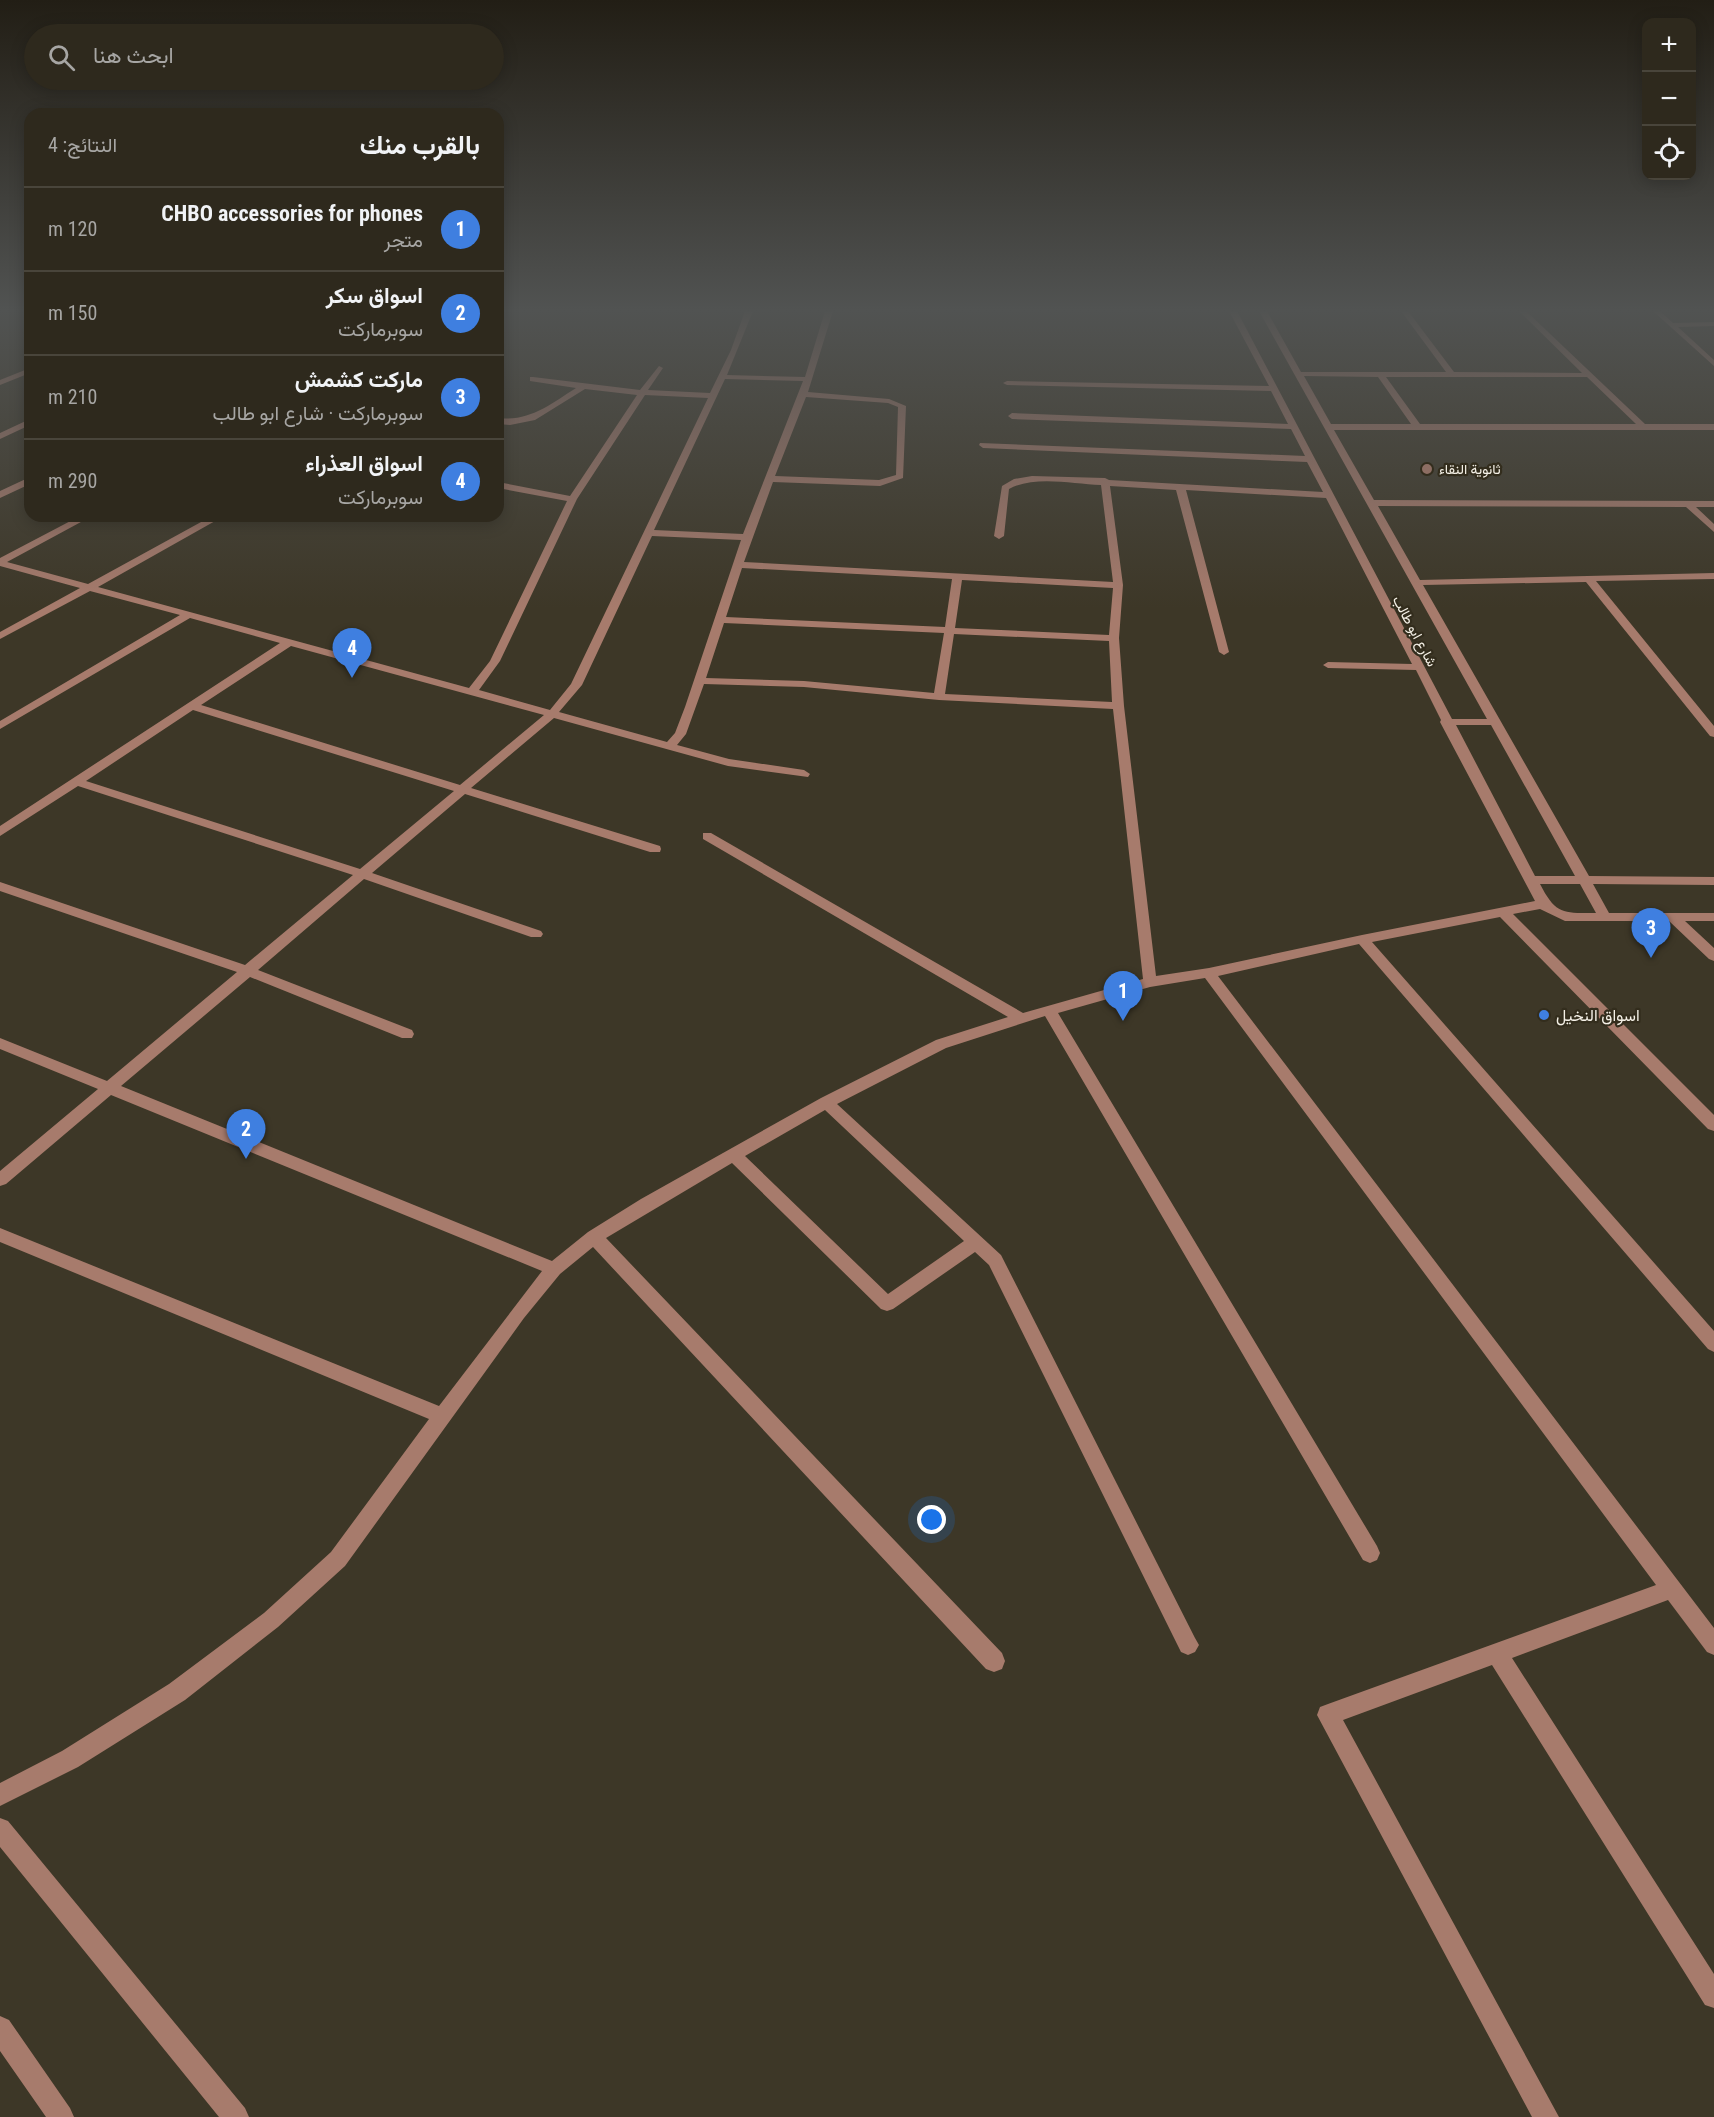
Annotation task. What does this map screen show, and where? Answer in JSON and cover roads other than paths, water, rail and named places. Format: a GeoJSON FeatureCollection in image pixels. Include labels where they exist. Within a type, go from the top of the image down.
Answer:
{"type":"FeatureCollection","features":[{"type":"Feature","properties":{"kind":"street"},"geometry":{"type":"LineString","coordinates":[[504,421],[521,422],[534,418],[547,410]]}},
{"type":"Feature","properties":{"kind":"street"},"geometry":{"type":"LineString","coordinates":[[472,692],[495,661],[572,499],[630,410]]}},
{"type":"Feature","properties":{"kind":"street"},"geometry":{"type":"LineString","coordinates":[[0,1180],[552,714],[576,686],[706,410]]}},
{"type":"Feature","properties":{"kind":"street"},"geometry":{"type":"LineString","coordinates":[[670,746],[680,734],[747,537],[797,410]]}},
{"type":"Feature","properties":{"kind":"street"},"geometry":{"type":"LineString","coordinates":[[770,479],[880,483],[900,476],[902,410]]}},
{"type":"Feature","properties":{"kind":"street","name":"شارع ابو طالب"},"geometry":{"type":"LineString","coordinates":[[1283,410],[1543,904]]}},
{"type":"Feature","properties":{"kind":"street","name":"شارع ابو طالب"},"geometry":{"type":"LineString","coordinates":[[1318,410],[1605,917]]}},
{"type":"Feature","properties":{"kind":"street"},"geometry":{"type":"LineString","coordinates":[[1406,410],[1419,428]]}},
{"type":"Feature","properties":{"kind":"street"},"geometry":{"type":"LineString","coordinates":[[1625,410],[1643,427]]}},
{"type":"Feature","properties":{"kind":"street"},"geometry":{"type":"LineString","coordinates":[[1012,416],[1292,427]]}},
{"type":"Feature","properties":{"kind":"street"},"geometry":{"type":"LineString","coordinates":[[0,436],[24,425]]}},
{"type":"Feature","properties":{"kind":"street"},"geometry":{"type":"LineString","coordinates":[[1328,427],[1714,427]]}},
{"type":"Feature","properties":{"kind":"street"},"geometry":{"type":"LineString","coordinates":[[983,445],[1309,459]]}},
{"type":"Feature","properties":{"kind":"street"},"geometry":{"type":"LineString","coordinates":[[999,536],[1005,488],[1017,481],[1105,482],[1328,495]]}},
{"type":"Feature","properties":{"kind":"street"},"geometry":{"type":"LineString","coordinates":[[1105,482],[1118,585],[1114,638],[1118,706],[1150,982]]}},
{"type":"Feature","properties":{"kind":"street"},"geometry":{"type":"LineString","coordinates":[[0,495],[24,483]]}},
{"type":"Feature","properties":{"kind":"street"},"geometry":{"type":"LineString","coordinates":[[504,486],[572,499]]}},
{"type":"Feature","properties":{"kind":"street"},"geometry":{"type":"LineString","coordinates":[[1180,486],[1224,652]]}},
{"type":"Feature","properties":{"kind":"street"},"geometry":{"type":"LineString","coordinates":[[1371,503],[1714,504]]}},
{"type":"Feature","properties":{"kind":"street"},"geometry":{"type":"LineString","coordinates":[[1689,505],[1714,530]]}},
{"type":"Feature","properties":{"kind":"street"},"geometry":{"type":"LineString","coordinates":[[0,562],[76,522]]}},
{"type":"Feature","properties":{"kind":"street"},"geometry":{"type":"LineString","coordinates":[[0,636],[208,522]]}},
{"type":"Feature","properties":{"kind":"street"},"geometry":{"type":"LineString","coordinates":[[648,533],[747,537]]}},
{"type":"Feature","properties":{"kind":"street"},"geometry":{"type":"LineString","coordinates":[[0,562],[728,762],[804,774]]}},
{"type":"Feature","properties":{"kind":"street"},"geometry":{"type":"LineString","coordinates":[[739,565],[1118,585]]}},
{"type":"Feature","properties":{"kind":"street"},"geometry":{"type":"LineString","coordinates":[[939,697],[958,576]]}},
{"type":"Feature","properties":{"kind":"street"},"geometry":{"type":"LineString","coordinates":[[1423,582],[1714,576]]}},
{"type":"Feature","properties":{"kind":"street"},"geometry":{"type":"LineString","coordinates":[[1590,580],[1714,734]]}},
{"type":"Feature","properties":{"kind":"street"},"geometry":{"type":"LineString","coordinates":[[0,726],[188,615]]}},
{"type":"Feature","properties":{"kind":"street"},"geometry":{"type":"LineString","coordinates":[[720,620],[1114,638]]}},
{"type":"Feature","properties":{"kind":"street"},"geometry":{"type":"LineString","coordinates":[[0,832],[289,642]]}},
{"type":"Feature","properties":{"kind":"street"},"geometry":{"type":"LineString","coordinates":[[1328,665],[1417,667]]}},
{"type":"Feature","properties":{"kind":"street"},"geometry":{"type":"LineString","coordinates":[[699,681],[804,684],[939,697],[1118,706]]}},
{"type":"Feature","properties":{"kind":"street"},"geometry":{"type":"LineString","coordinates":[[192,706],[655,849]]}},
{"type":"Feature","properties":{"kind":"street"},"geometry":{"type":"LineString","coordinates":[[1446,722],[1495,722]]}},
{"type":"Feature","properties":{"kind":"street"},"geometry":{"type":"LineString","coordinates":[[76,782],[362,874],[536,934]]}},
{"type":"Feature","properties":{"kind":"street"},"geometry":{"type":"LineString","coordinates":[[707,836],[1021,1018]]}},
{"type":"Feature","properties":{"kind":"street"},"geometry":{"type":"LineString","coordinates":[[1529,880],[1714,881]]}},
{"type":"Feature","properties":{"kind":"street"},"geometry":{"type":"LineString","coordinates":[[0,886],[248,971],[407,1034]]}},
{"type":"Feature","properties":{"kind":"street"},"geometry":{"type":"LineString","coordinates":[[0,1795],[70,1759],[177,1692],[271,1620],[338,1559],[518,1313],[554,1269],[594,1237],[647,1204],[735,1156],[826,1102],[940,1044],[1021,1018],[1150,982],[1209,973],[1362,939],[1543,904],[1549,911],[1559,915],[1714,917]]}},
{"type":"Feature","properties":{"kind":"street"},"geometry":{"type":"LineString","coordinates":[[1502,911],[1714,1125]]}},
{"type":"Feature","properties":{"kind":"street"},"geometry":{"type":"LineString","coordinates":[[1671,916],[1714,956]]}},
{"type":"Feature","properties":{"kind":"street"},"geometry":{"type":"LineString","coordinates":[[1362,939],[1714,1344]]}},
{"type":"Feature","properties":{"kind":"street"},"geometry":{"type":"LineString","coordinates":[[1209,973],[1714,1645]]}},
{"type":"Feature","properties":{"kind":"street"},"geometry":{"type":"LineString","coordinates":[[1049,1010],[1370,1553]]}},
{"type":"Feature","properties":{"kind":"street"},"geometry":{"type":"LineString","coordinates":[[0,1044],[554,1269]]}},
{"type":"Feature","properties":{"kind":"street"},"geometry":{"type":"LineString","coordinates":[[826,1102],[995,1260],[1188,1645]]}},
{"type":"Feature","properties":{"kind":"street"},"geometry":{"type":"LineString","coordinates":[[735,1156],[887,1304],[976,1242]]}},
{"type":"Feature","properties":{"kind":"street"},"geometry":{"type":"LineString","coordinates":[[0,1235],[442,1416]]}},
{"type":"Feature","properties":{"kind":"street"},"geometry":{"type":"LineString","coordinates":[[594,1237],[994,1661]]}},
{"type":"Feature","properties":{"kind":"street"},"geometry":{"type":"LineString","coordinates":[[1546,2117],[1328,1715],[1672,1589]]}},
{"type":"Feature","properties":{"kind":"street"},"geometry":{"type":"LineString","coordinates":[[1496,1653],[1714,1996]]}},
{"type":"Feature","properties":{"kind":"street"},"geometry":{"type":"LineString","coordinates":[[0,1829],[236,2117]]}},
{"type":"Feature","properties":{"kind":"street"},"geometry":{"type":"LineString","coordinates":[[0,2029],[61,2117]]}},
{"type":"Feature","properties":{"kind":"place","name":"ثانوية النقاء"},"geometry":{"type":"Point","coordinates":[1427,469]}},
{"type":"Feature","properties":{"kind":"place","name":"اسواق العذراء"},"geometry":{"type":"Point","coordinates":[352,678]}},
{"type":"Feature","properties":{"kind":"place","name":"ماركت كشمش"},"geometry":{"type":"Point","coordinates":[1651,958]}},
{"type":"Feature","properties":{"kind":"place","name":"اسواق النخيل"},"geometry":{"type":"Point","coordinates":[1544,1015]}},
{"type":"Feature","properties":{"kind":"place","name":"CHBO accessories for phones"},"geometry":{"type":"Point","coordinates":[1123,1021]}},
{"type":"Feature","properties":{"kind":"place","name":"اسواق سكر"},"geometry":{"type":"Point","coordinates":[246,1159]}}]}
